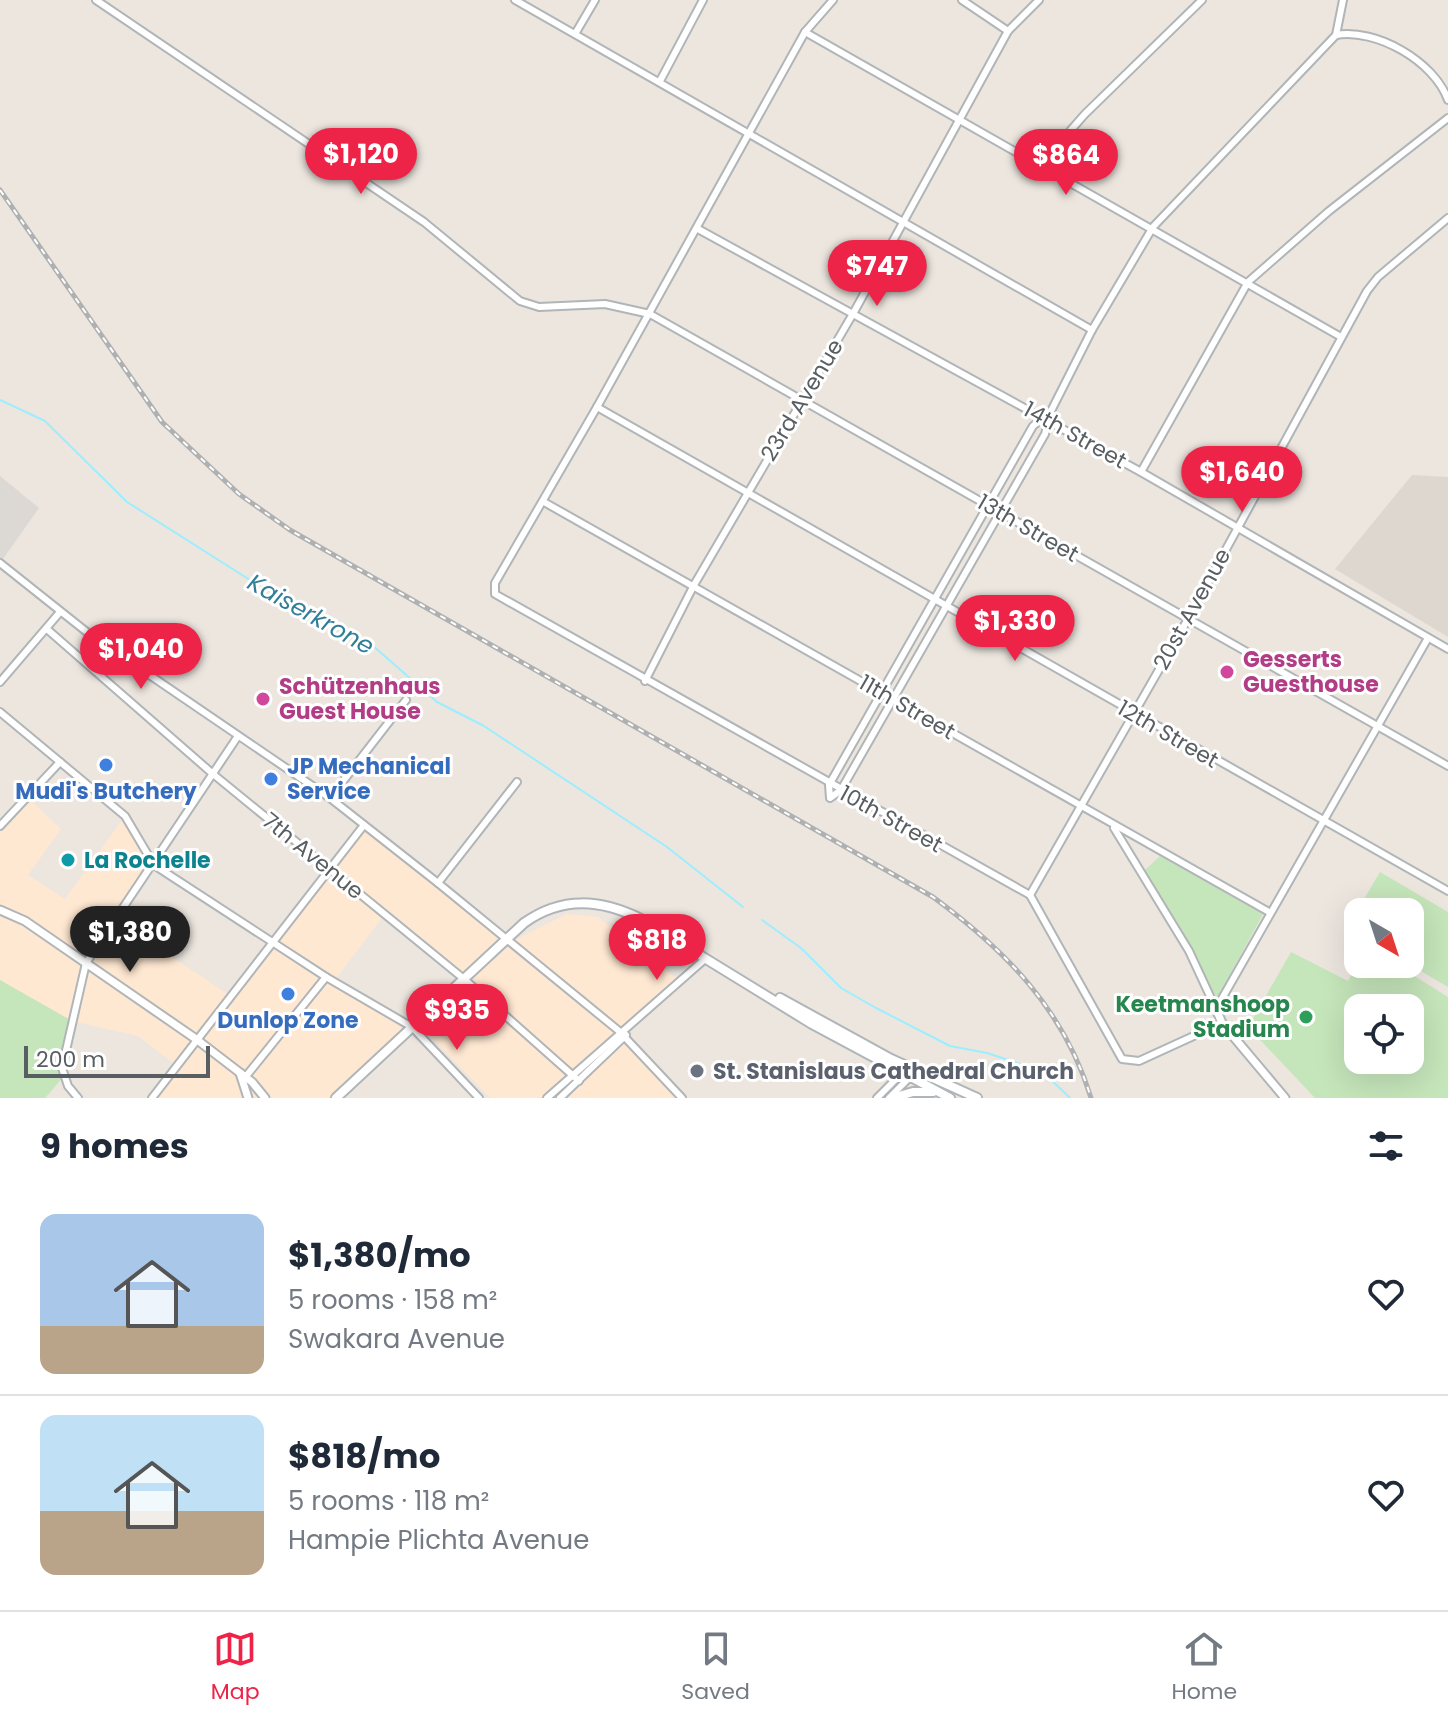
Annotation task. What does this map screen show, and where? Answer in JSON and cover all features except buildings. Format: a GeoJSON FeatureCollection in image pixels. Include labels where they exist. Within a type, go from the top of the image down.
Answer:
{"type":"FeatureCollection","features":[{"type":"Feature","properties":{"kind":"main road"},"geometry":{"type":"LineString","coordinates":[[336,1098],[507,939],[545,910],[569,903],[595,902],[617,907],[641,919],[705,959],[950,1098]]}},
{"type":"Feature","properties":{"kind":"main road"},"geometry":{"type":"LineString","coordinates":[[909,1073],[977,1098]]}},
{"type":"Feature","properties":{"kind":"main road"},"geometry":{"type":"LineString","coordinates":[[890,1098],[913,1092],[938,1093]]}},
{"type":"Feature","properties":{"kind":"street","name":"13th Street"},"geometry":{"type":"LineString","coordinates":[[96,0],[424,222],[520,301],[539,307],[605,304],[650,314],[1448,766]]}},
{"type":"Feature","properties":{"kind":"street"},"geometry":{"type":"LineString","coordinates":[[515,0],[1092,330]]}},
{"type":"Feature","properties":{"kind":"street"},"geometry":{"type":"LineString","coordinates":[[575,34],[595,0]]}},
{"type":"Feature","properties":{"kind":"street"},"geometry":{"type":"LineString","coordinates":[[660,81],[703,0]]}},
{"type":"Feature","properties":{"kind":"street"},"geometry":{"type":"LineString","coordinates":[[544,502],[805,32],[833,0]]}},
{"type":"Feature","properties":{"kind":"street"},"geometry":{"type":"LineString","coordinates":[[962,0],[1008,31]]}},
{"type":"Feature","properties":{"kind":"street","name":"23rd Avenue"},"geometry":{"type":"LineString","coordinates":[[645,681],[694,585],[854,312],[1008,31],[1039,0]]}},
{"type":"Feature","properties":{"kind":"street"},"geometry":{"type":"LineString","coordinates":[[1039,166],[1085,114],[1202,0]]}},
{"type":"Feature","properties":{"kind":"street"},"geometry":{"type":"LineString","coordinates":[[1051,411],[1041,416],[933,598],[829,785],[830,798],[841,790],[1000,513],[1049,421],[1051,411],[1092,330],[1153,227],[1336,35],[1342,18],[1343,0]]}},
{"type":"Feature","properties":{"kind":"street"},"geometry":{"type":"LineString","coordinates":[[805,32],[1039,166],[1153,227],[1341,337]]}},
{"type":"Feature","properties":{"kind":"street"},"geometry":{"type":"LineString","coordinates":[[1336,35],[1361,34],[1401,52],[1438,78],[1448,100]]}},
{"type":"Feature","properties":{"kind":"street"},"geometry":{"type":"LineString","coordinates":[[1141,472],[1248,282],[1329,211],[1448,118]]}},
{"type":"Feature","properties":{"kind":"street","name":"20st Avenue"},"geometry":{"type":"LineString","coordinates":[[1030,895],[1188,619],[1341,337],[1378,277],[1448,218]]}},
{"type":"Feature","properties":{"kind":"street","name":"14th Street"},"geometry":{"type":"LineString","coordinates":[[698,229],[1041,416],[1448,649]]}},
{"type":"Feature","properties":{"kind":"street","name":"12th Street"},"geometry":{"type":"LineString","coordinates":[[597,407],[1323,823],[1448,891]]}},
{"type":"Feature","properties":{"kind":"street","name":"11th Street"},"geometry":{"type":"LineString","coordinates":[[544,502],[1269,912]]}},
{"type":"Feature","properties":{"kind":"street","name":"10th Street"},"geometry":{"type":"LineString","coordinates":[[544,502],[495,583],[495,594],[829,785],[1030,895]]}},
{"type":"Feature","properties":{"kind":"street"},"geometry":{"type":"LineString","coordinates":[[0,563],[60,612],[330,798],[619,1031],[682,1098]]}},
{"type":"Feature","properties":{"kind":"street"},"geometry":{"type":"LineString","coordinates":[[0,682],[48,630],[60,612]]}},
{"type":"Feature","properties":{"kind":"street","name":"7th Avenue"},"geometry":{"type":"LineString","coordinates":[[48,630],[213,774],[464,979],[579,1081]]}},
{"type":"Feature","properties":{"kind":"street"},"geometry":{"type":"LineString","coordinates":[[1216,1009],[1428,638]]}},
{"type":"Feature","properties":{"kind":"street"},"geometry":{"type":"LineString","coordinates":[[330,798],[406,700]]}},
{"type":"Feature","properties":{"kind":"street"},"geometry":{"type":"LineString","coordinates":[[0,712],[125,816],[154,865],[270,942],[412,1027],[479,1098]]}},
{"type":"Feature","properties":{"kind":"street"},"geometry":{"type":"LineString","coordinates":[[78,1098],[68,1086],[62,1068],[86,963],[238,736]]}},
{"type":"Feature","properties":{"kind":"street"},"geometry":{"type":"LineString","coordinates":[[0,826],[60,762]]}},
{"type":"Feature","properties":{"kind":"street"},"geometry":{"type":"LineString","coordinates":[[438,883],[517,782]]}},
{"type":"Feature","properties":{"kind":"street"},"geometry":{"type":"LineString","coordinates":[[152,1098],[270,942],[364,825]]}},
{"type":"Feature","properties":{"kind":"street"},"geometry":{"type":"LineString","coordinates":[[1112,825],[1189,951],[1222,1023],[1285,1098]]}},
{"type":"Feature","properties":{"kind":"street"},"geometry":{"type":"LineString","coordinates":[[1135,860],[1147,844]]}},
{"type":"Feature","properties":{"kind":"street"},"geometry":{"type":"LineString","coordinates":[[1030,895],[1122,1059],[1139,1061],[1222,1023]]}},
{"type":"Feature","properties":{"kind":"street"},"geometry":{"type":"LineString","coordinates":[[0,910],[25,921],[196,1039],[265,1098]]}},
{"type":"Feature","properties":{"kind":"street"},"geometry":{"type":"LineString","coordinates":[[547,1098],[619,1031],[628,1028],[705,959]]}},
{"type":"Feature","properties":{"kind":"street"},"geometry":{"type":"LineString","coordinates":[[242,1078],[326,977]]}},
{"type":"Feature","properties":{"kind":"street"},"geometry":{"type":"LineString","coordinates":[[560,1098],[626,1037],[628,1028]]}},
{"type":"Feature","properties":{"kind":"street"},"geometry":{"type":"LineString","coordinates":[[877,1098],[909,1073]]}},
{"type":"Feature","properties":{"kind":"street"},"geometry":{"type":"LineString","coordinates":[[890,1098],[909,1073]]}},
{"type":"Feature","properties":{"kind":"street"},"geometry":{"type":"LineString","coordinates":[[242,1078],[248,1098]]}},
{"type":"Feature","properties":{"kind":"shaded area"},"geometry":{"type":"Polygon","coordinates":[[[1412,475],[1448,477],[1448,637],[1335,569],[1412,475]]]}},
{"type":"Feature","properties":{"kind":"shaded area"},"geometry":{"type":"Polygon","coordinates":[[[0,476],[39,508],[0,563],[0,476]]]}},
{"type":"Feature","properties":{"kind":"shaded area"},"geometry":{"type":"Polygon","coordinates":[[[27,797],[61,829],[28,875],[65,899],[125,816],[154,865],[116,919],[229,995],[364,825],[511,942],[567,914],[598,917],[680,981],[620,1031],[682,1098],[490,1098],[421,1026],[470,978],[388,910],[334,981],[412,1027],[336,1098],[152,1098],[176,1065],[138,1036],[72,1021],[0,980],[0,826],[27,797]]]}},
{"type":"Feature","properties":{"kind":"green space"},"geometry":{"type":"Polygon","coordinates":[[[1160,856],[1263,914],[1217,998],[1145,870],[1160,856]]]}},
{"type":"Feature","properties":{"kind":"green space"},"geometry":{"type":"Polygon","coordinates":[[[1380,872],[1448,912],[1448,987],[1424,973],[1424,898],[1365,898],[1380,872]]]}},
{"type":"Feature","properties":{"kind":"green space","name":"Keetmanshoop Stadium"},"geometry":{"type":"Polygon","coordinates":[[[1291,952],[1348,981],[1350,978],[1417,978],[1448,997],[1448,1098],[1315,1098],[1248,1027],[1291,952]]]}},
{"type":"Feature","properties":{"kind":"green space"},"geometry":{"type":"Polygon","coordinates":[[[0,980],[72,1021],[63,1077],[45,1098],[0,1098],[0,980]]]}},
{"type":"Feature","properties":{"kind":"waterway","name":"Kaiserkrone"},"geometry":{"type":"LineString","coordinates":[[0,400],[45,421],[127,502],[250,580],[286,594],[323,620],[371,644],[437,702],[484,726],[667,847],[743,907]]}},
{"type":"Feature","properties":{"kind":"waterway","name":"Kaiserkrone"},"geometry":{"type":"LineString","coordinates":[[762,920],[801,948],[841,988],[950,1046],[987,1053],[1042,1071],[1070,1098]]}},
{"type":"Feature","properties":{"kind":"railway"},"geometry":{"type":"LineString","coordinates":[[0,190],[162,422],[239,494],[290,530],[933,897],[984,938],[1029,984],[1065,1036],[1091,1098]]}},
{"type":"Feature","properties":{"kind":"place","name":"Gesserts Guesthouse"},"geometry":{"type":"Point","coordinates":[1227,672]}},
{"type":"Feature","properties":{"kind":"place","name":"Schützenhaus Guest House"},"geometry":{"type":"Point","coordinates":[263,699]}},
{"type":"Feature","properties":{"kind":"place","name":"Mudi's Butchery"},"geometry":{"type":"Point","coordinates":[106,765]}},
{"type":"Feature","properties":{"kind":"place","name":"JP Mechanical Service"},"geometry":{"type":"Point","coordinates":[271,779]}},
{"type":"Feature","properties":{"kind":"place","name":"La Rochelle"},"geometry":{"type":"Point","coordinates":[68,860]}},
{"type":"Feature","properties":{"kind":"place","name":"Dunlop Zone"},"geometry":{"type":"Point","coordinates":[288,994]}},
{"type":"Feature","properties":{"kind":"place","name":"Keetmanshoop Stadium"},"geometry":{"type":"Point","coordinates":[1306,1017]}},
{"type":"Feature","properties":{"kind":"place","name":"St. Stanislaus Cathedral Church"},"geometry":{"type":"Point","coordinates":[697,1071]}}]}
